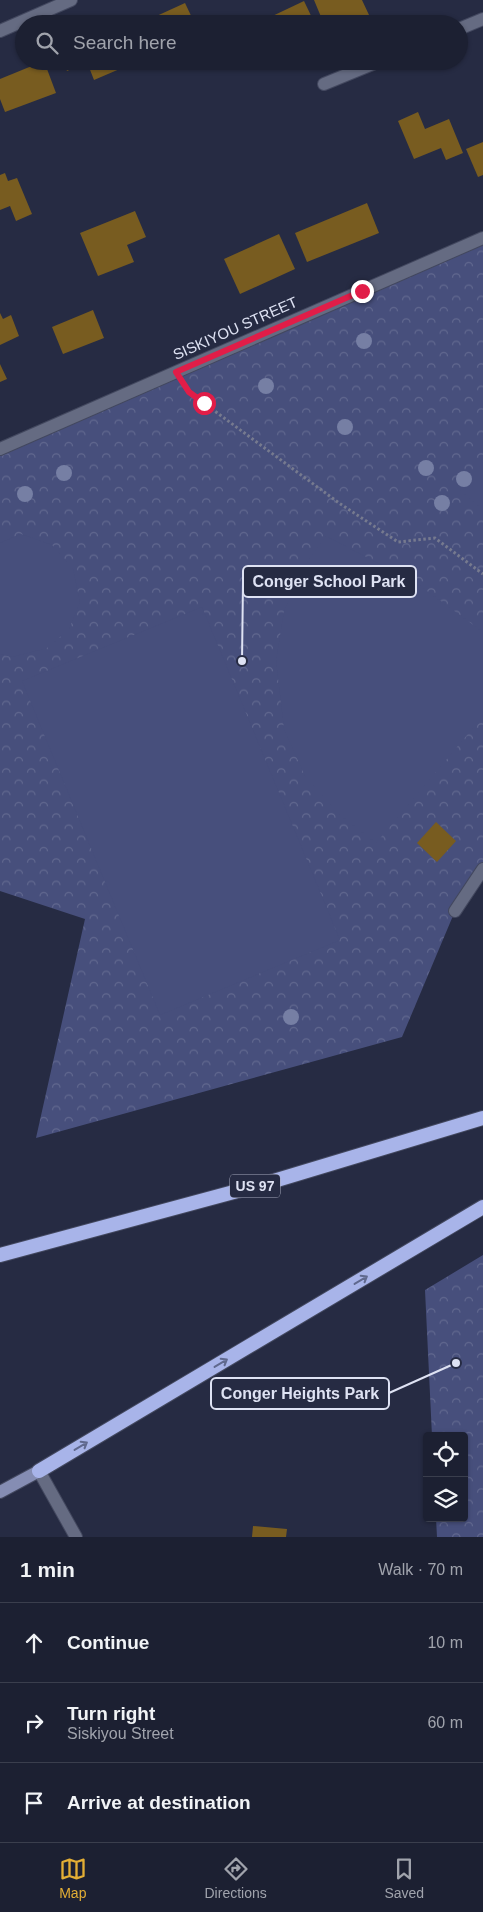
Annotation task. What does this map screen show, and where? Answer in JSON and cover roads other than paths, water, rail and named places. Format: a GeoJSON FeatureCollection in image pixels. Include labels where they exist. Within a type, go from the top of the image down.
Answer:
{"type":"FeatureCollection","features":[{"type":"Feature","properties":{"kind":"highway","name":"US 97"},"geometry":{"type":"LineString","coordinates":[[0,1255],[267,1183],[483,1118]]}},
{"type":"Feature","properties":{"kind":"highway"},"geometry":{"type":"LineString","coordinates":[[39,1471],[483,1207]]}},
{"type":"Feature","properties":{"kind":"main road"},"geometry":{"type":"LineString","coordinates":[[0,1492],[39,1471]]}},
{"type":"Feature","properties":{"kind":"street"},"geometry":{"type":"LineString","coordinates":[[37,15],[71,0]]}},
{"type":"Feature","properties":{"kind":"street"},"geometry":{"type":"LineString","coordinates":[[468,25],[483,19]]}},
{"type":"Feature","properties":{"kind":"street"},"geometry":{"type":"LineString","coordinates":[[0,31],[15,24]]}},
{"type":"Feature","properties":{"kind":"street"},"geometry":{"type":"LineString","coordinates":[[324,84],[358,70]]}},
{"type":"Feature","properties":{"kind":"street","name":"SISKIYOU STREET"},"geometry":{"type":"LineString","coordinates":[[0,449],[483,238]]}},
{"type":"Feature","properties":{"kind":"street"},"geometry":{"type":"LineString","coordinates":[[455,911],[483,868]]}},
{"type":"Feature","properties":{"kind":"street"},"geometry":{"type":"LineString","coordinates":[[39,1471],[76,1537]]}},
{"type":"Feature","properties":{"kind":"place","name":"Conger School Park"},"geometry":{"type":"Point","coordinates":[242,661]}},
{"type":"Feature","properties":{"kind":"place","name":"Conger Heights Park"},"geometry":{"type":"Point","coordinates":[456,1363]}}]}
